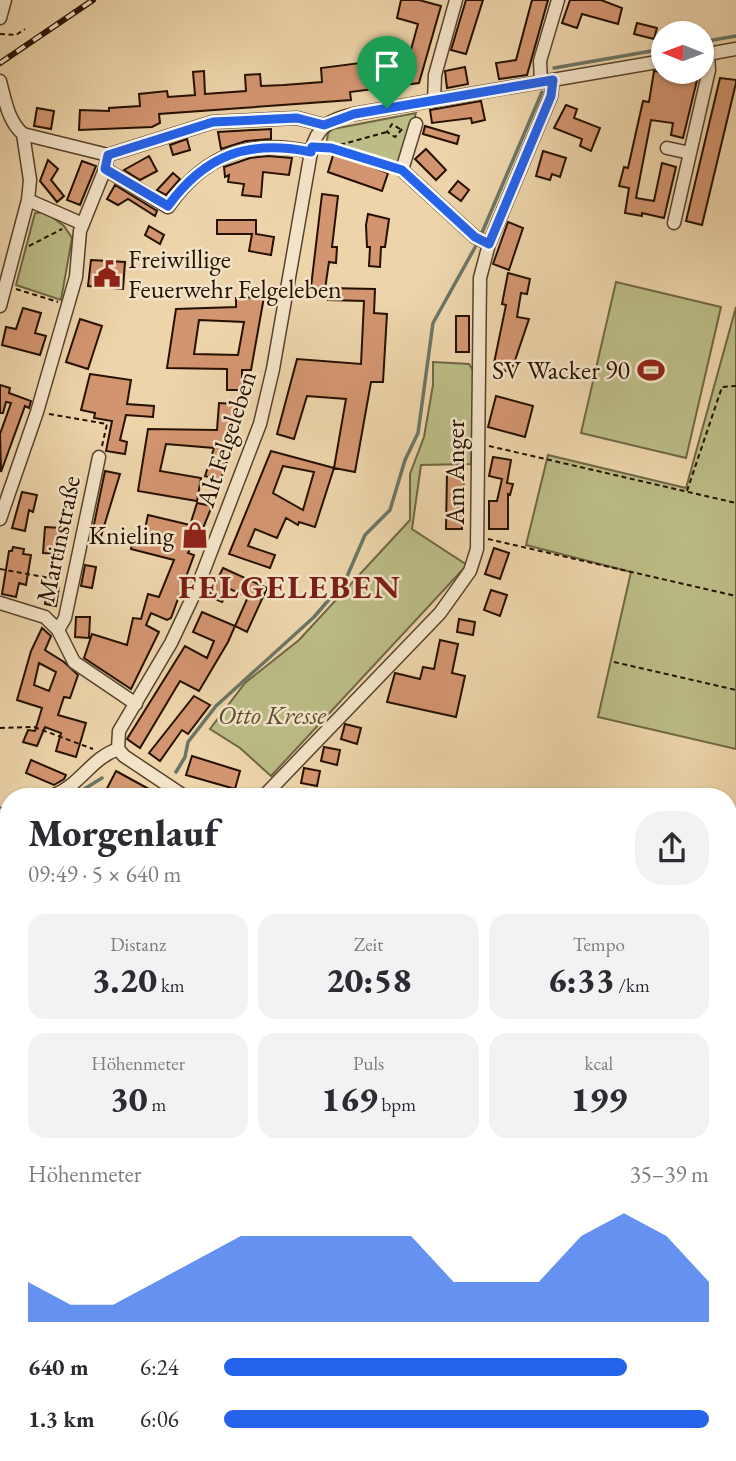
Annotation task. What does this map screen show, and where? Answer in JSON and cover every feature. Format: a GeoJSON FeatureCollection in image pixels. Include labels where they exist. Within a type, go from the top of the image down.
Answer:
{"type":"FeatureCollection","features":[{"type":"Feature","properties":{"kind":"street"},"geometry":{"type":"LineString","coordinates":[[0,18],[5,0]]}},
{"type":"Feature","properties":{"kind":"street"},"geometry":{"type":"LineString","coordinates":[[434,101],[435,75],[456,0]]}},
{"type":"Feature","properties":{"kind":"street","name":"Am Anger"},"geometry":{"type":"LineString","coordinates":[[272,788],[440,613],[470,571],[477,549],[480,278],[489,244],[551,96],[540,61],[558,0]]}},
{"type":"Feature","properties":{"kind":"street"},"geometry":{"type":"LineString","coordinates":[[714,53],[736,49]]}},
{"type":"Feature","properties":{"kind":"street"},"geometry":{"type":"LineString","coordinates":[[0,81],[15,127],[23,134],[108,155],[213,122],[297,118],[324,125],[343,116],[651,63]]}},
{"type":"Feature","properties":{"kind":"street"},"geometry":{"type":"LineString","coordinates":[[674,223],[706,84]]}},
{"type":"Feature","properties":{"kind":"street"},"geometry":{"type":"LineString","coordinates":[[416,124],[402,170],[475,237],[489,244]]}},
{"type":"Feature","properties":{"kind":"street","name":"Alt Felgeleben"},"geometry":{"type":"LineString","coordinates":[[112,751],[119,731],[188,608],[260,424],[273,369],[312,150],[324,125]]}},
{"type":"Feature","properties":{"kind":"street"},"geometry":{"type":"LineString","coordinates":[[0,306],[28,200],[30,180],[23,134]]}},
{"type":"Feature","properties":{"kind":"street"},"geometry":{"type":"LineString","coordinates":[[667,148],[690,153]]}},
{"type":"Feature","properties":{"kind":"street"},"geometry":{"type":"LineString","coordinates":[[105,169],[168,206],[195,173],[232,153],[279,149],[312,150]]}},
{"type":"Feature","properties":{"kind":"street"},"geometry":{"type":"LineString","coordinates":[[0,519],[37,412],[68,305],[78,222],[105,169],[108,155]]}},
{"type":"Feature","properties":{"kind":"street"},"geometry":{"type":"LineString","coordinates":[[28,200],[78,222]]}},
{"type":"Feature","properties":{"kind":"street","name":"Martinstraße"},"geometry":{"type":"LineString","coordinates":[[58,630],[65,618],[99,457]]}},
{"type":"Feature","properties":{"kind":"street"},"geometry":{"type":"LineString","coordinates":[[0,603],[45,617],[58,630],[74,662],[136,704]]}},
{"type":"Feature","properties":{"kind":"street"},"geometry":{"type":"LineString","coordinates":[[68,788],[78,783],[112,751],[172,788]]}},
{"type":"Feature","properties":{"kind":"path"},"geometry":{"type":"LineString","coordinates":[[0,34],[16,35],[26,29]]}},
{"type":"Feature","properties":{"kind":"path"},"geometry":{"type":"LineString","coordinates":[[312,150],[331,148],[387,132]]}},
{"type":"Feature","properties":{"kind":"path"},"geometry":{"type":"LineString","coordinates":[[331,148],[402,170]]}},
{"type":"Feature","properties":{"kind":"path"},"geometry":{"type":"LineString","coordinates":[[13,254],[78,222]]}},
{"type":"Feature","properties":{"kind":"path"},"geometry":{"type":"LineString","coordinates":[[5,286],[68,305]]}},
{"type":"Feature","properties":{"kind":"path"},"geometry":{"type":"LineString","coordinates":[[687,491],[722,387],[736,386]]}},
{"type":"Feature","properties":{"kind":"path"},"geometry":{"type":"LineString","coordinates":[[37,412],[107,424],[99,457]]}},
{"type":"Feature","properties":{"kind":"path"},"geometry":{"type":"LineString","coordinates":[[478,444],[736,503]]}},
{"type":"Feature","properties":{"kind":"path"},"geometry":{"type":"LineString","coordinates":[[477,537],[736,596]]}},
{"type":"Feature","properties":{"kind":"path"},"geometry":{"type":"LineString","coordinates":[[0,569],[71,581]]}},
{"type":"Feature","properties":{"kind":"path"},"geometry":{"type":"LineString","coordinates":[[614,662],[736,690]]}},
{"type":"Feature","properties":{"kind":"path"},"geometry":{"type":"LineString","coordinates":[[0,728],[34,727],[112,751]]}},
{"type":"Feature","properties":{"kind":"green space"},"geometry":{"type":"Polygon","coordinates":[[[416,113],[398,169],[326,147],[328,133],[333,129],[416,113]]]}},
{"type":"Feature","properties":{"kind":"green space"},"geometry":{"type":"Polygon","coordinates":[[[45,212],[64,226],[72,238],[61,300],[16,285],[35,213],[45,212]]]}},
{"type":"Feature","properties":{"kind":"green space","name":"SV Wacker 90"},"geometry":{"type":"Polygon","coordinates":[[[616,282],[721,307],[686,458],[581,433],[616,282]]]}},
{"type":"Feature","properties":{"kind":"green space"},"geometry":{"type":"Polygon","coordinates":[[[736,307],[736,749],[598,717],[631,572],[526,545],[548,455],[686,488],[736,307]]]}},
{"type":"Feature","properties":{"kind":"green space","name":"Otto Kresse"},"geometry":{"type":"Polygon","coordinates":[[[433,362],[469,364],[474,372],[471,464],[421,465],[412,529],[467,565],[271,776],[240,748],[210,729],[245,683],[299,640],[410,520],[410,474],[424,437],[433,385],[433,362]]]}},
{"type":"Feature","properties":{"kind":"building"},"geometry":{"type":"Polygon","coordinates":[[[401,0],[419,0],[441,6],[419,83],[350,92],[351,100],[159,114],[160,123],[152,127],[79,130],[80,110],[109,111],[109,108],[140,106],[139,94],[167,91],[168,97],[195,95],[193,72],[204,71],[205,94],[246,91],[245,75],[260,74],[261,86],[284,85],[322,82],[321,68],[383,60],[384,67],[407,64],[418,24],[397,18],[401,0]]]}},
{"type":"Feature","properties":{"kind":"building"},"geometry":{"type":"Polygon","coordinates":[[[466,0],[483,0],[466,54],[451,50],[466,0]]]}},
{"type":"Feature","properties":{"kind":"building"},"geometry":{"type":"Polygon","coordinates":[[[532,0],[548,0],[527,75],[499,79],[496,63],[516,60],[532,0]]]}},
{"type":"Feature","properties":{"kind":"building"},"geometry":{"type":"Polygon","coordinates":[[[570,0],[601,0],[622,8],[618,24],[582,14],[577,28],[562,23],[570,0]]]}},
{"type":"Feature","properties":{"kind":"building"},"geometry":{"type":"Polygon","coordinates":[[[637,23],[651,26],[651,38],[634,34],[637,23]]]}},
{"type":"Feature","properties":{"kind":"building"},"geometry":{"type":"Polygon","coordinates":[[[465,67],[468,84],[447,88],[445,71],[465,67]]]}},
{"type":"Feature","properties":{"kind":"building"},"geometry":{"type":"Polygon","coordinates":[[[720,78],[736,80],[736,83],[702,225],[686,221],[720,78]]]}},
{"type":"Feature","properties":{"kind":"building"},"geometry":{"type":"Polygon","coordinates":[[[652,84],[696,84],[683,138],[671,135],[673,123],[651,120],[636,198],[654,201],[662,163],[676,167],[664,218],[642,213],[642,216],[625,213],[629,188],[619,186],[624,167],[628,168],[643,101],[649,102],[652,84]]]}},
{"type":"Feature","properties":{"kind":"building"},"geometry":{"type":"Polygon","coordinates":[[[481,101],[485,120],[472,123],[471,118],[432,123],[430,110],[481,101]]]}},
{"type":"Feature","properties":{"kind":"building"},"geometry":{"type":"Polygon","coordinates":[[[566,105],[577,109],[574,118],[600,128],[591,151],[580,146],[582,139],[554,128],[566,105]]]}},
{"type":"Feature","properties":{"kind":"building"},"geometry":{"type":"Polygon","coordinates":[[[37,108],[54,111],[51,129],[34,126],[37,108]]]}},
{"type":"Feature","properties":{"kind":"building"},"geometry":{"type":"Polygon","coordinates":[[[425,126],[459,136],[457,144],[423,134],[425,126]]]}},
{"type":"Feature","properties":{"kind":"building"},"geometry":{"type":"Polygon","coordinates":[[[271,129],[271,139],[246,141],[221,149],[218,132],[271,129]]]}},
{"type":"Feature","properties":{"kind":"building"},"geometry":{"type":"Polygon","coordinates":[[[187,139],[190,150],[173,155],[170,145],[187,139]]]}},
{"type":"Feature","properties":{"kind":"building"},"geometry":{"type":"Polygon","coordinates":[[[426,149],[446,170],[436,180],[415,159],[426,149]]]}},
{"type":"Feature","properties":{"kind":"building"},"geometry":{"type":"Polygon","coordinates":[[[543,151],[566,158],[560,177],[552,174],[550,180],[536,176],[543,151]]]}},
{"type":"Feature","properties":{"kind":"building"},"geometry":{"type":"Polygon","coordinates":[[[334,152],[388,173],[382,191],[328,172],[334,152]]]}},
{"type":"Feature","properties":{"kind":"building"},"geometry":{"type":"Polygon","coordinates":[[[149,156],[157,171],[140,180],[124,170],[149,156]]]}},
{"type":"Feature","properties":{"kind":"building"},"geometry":{"type":"Polygon","coordinates":[[[250,158],[292,158],[289,175],[263,172],[261,197],[242,195],[244,184],[228,182],[229,175],[225,177],[224,167],[250,158]]]}},
{"type":"Feature","properties":{"kind":"building"},"geometry":{"type":"Polygon","coordinates":[[[48,160],[58,169],[51,180],[64,196],[57,202],[40,181],[48,160]]]}},
{"type":"Feature","properties":{"kind":"building"},"geometry":{"type":"Polygon","coordinates":[[[82,161],[96,166],[80,205],[67,200],[82,161]]]}},
{"type":"Feature","properties":{"kind":"building"},"geometry":{"type":"Polygon","coordinates":[[[173,173],[180,179],[166,195],[157,190],[173,173]]]}},
{"type":"Feature","properties":{"kind":"building"},"geometry":{"type":"Polygon","coordinates":[[[458,181],[469,190],[461,201],[449,192],[458,181]]]}},
{"type":"Feature","properties":{"kind":"building"},"geometry":{"type":"Polygon","coordinates":[[[115,185],[157,211],[155,216],[128,199],[118,205],[107,199],[115,185]]]}},
{"type":"Feature","properties":{"kind":"building"},"geometry":{"type":"Polygon","coordinates":[[[322,194],[338,196],[332,247],[337,247],[336,263],[329,262],[325,289],[311,287],[322,194]]]}},
{"type":"Feature","properties":{"kind":"building"},"geometry":{"type":"Polygon","coordinates":[[[368,214],[389,219],[385,247],[381,247],[380,267],[369,266],[370,247],[367,247],[366,225],[368,214]]]}},
{"type":"Feature","properties":{"kind":"building"},"geometry":{"type":"Polygon","coordinates":[[[217,220],[256,220],[256,234],[274,237],[271,255],[249,251],[252,234],[217,234],[217,220]]]}},
{"type":"Feature","properties":{"kind":"building"},"geometry":{"type":"Polygon","coordinates":[[[508,222],[523,228],[509,270],[493,264],[508,222]]]}},
{"type":"Feature","properties":{"kind":"building"},"geometry":{"type":"Polygon","coordinates":[[[149,226],[164,235],[160,244],[145,235],[149,226]]]}},
{"type":"Feature","properties":{"kind":"building","name":"Freiwillige Feuerwehr Felgeleben"},"geometry":{"type":"Polygon","coordinates":[[[91,260],[125,262],[123,289],[88,286],[91,260]]]}},
{"type":"Feature","properties":{"kind":"building"},"geometry":{"type":"Polygon","coordinates":[[[508,273],[530,279],[527,294],[521,293],[517,317],[529,319],[511,372],[493,368],[506,305],[502,304],[508,273]]]}},
{"type":"Feature","properties":{"kind":"building"},"geometry":{"type":"Polygon","coordinates":[[[328,288],[375,289],[374,313],[387,314],[383,382],[371,382],[355,472],[334,468],[346,399],[307,396],[294,439],[277,434],[297,359],[361,364],[364,301],[328,300],[328,288]]]}},
{"type":"Feature","properties":{"kind":"building"},"geometry":{"type":"Polygon","coordinates":[[[264,297],[251,370],[242,370],[242,390],[227,390],[227,369],[167,368],[176,309],[236,307],[236,298],[264,297]],[[199,320],[194,354],[238,355],[244,322],[199,320]]]}},
{"type":"Feature","properties":{"kind":"building"},"geometry":{"type":"Polygon","coordinates":[[[23,308],[41,313],[35,333],[46,336],[40,355],[2,345],[6,327],[16,329],[23,308]]]}},
{"type":"Feature","properties":{"kind":"building"},"geometry":{"type":"Polygon","coordinates":[[[456,316],[469,316],[469,352],[456,352],[456,316]]]}},
{"type":"Feature","properties":{"kind":"building"},"geometry":{"type":"Polygon","coordinates":[[[80,319],[102,326],[88,369],[66,362],[80,319]]]}},
{"type":"Feature","properties":{"kind":"building"},"geometry":{"type":"Polygon","coordinates":[[[90,374],[131,380],[127,404],[154,406],[153,417],[126,415],[120,440],[127,442],[125,454],[106,451],[112,421],[94,418],[95,413],[81,410],[90,374]]]}},
{"type":"Feature","properties":{"kind":"building"},"geometry":{"type":"Polygon","coordinates":[[[0,385],[10,388],[9,393],[31,401],[29,408],[25,406],[1,472],[0,434],[11,403],[6,402],[3,413],[0,413],[0,385]]]}},
{"type":"Feature","properties":{"kind":"building"},"geometry":{"type":"Polygon","coordinates":[[[496,396],[533,406],[525,437],[488,427],[496,396]]]}},
{"type":"Feature","properties":{"kind":"building"},"geometry":{"type":"Polygon","coordinates":[[[219,403],[234,404],[233,431],[238,431],[220,481],[205,476],[214,448],[166,444],[160,471],[201,478],[197,501],[138,491],[148,429],[217,430],[219,403]]]}},
{"type":"Feature","properties":{"kind":"building"},"geometry":{"type":"Polygon","coordinates":[[[271,451],[334,468],[315,527],[299,522],[298,525],[286,518],[277,538],[255,529],[248,546],[275,555],[270,568],[229,554],[271,451]],[[283,466],[273,493],[303,510],[314,472],[283,466]]]}},
{"type":"Feature","properties":{"kind":"building"},"geometry":{"type":"Polygon","coordinates":[[[493,457],[511,460],[507,483],[513,484],[510,495],[508,494],[508,529],[489,529],[489,501],[497,501],[502,479],[489,476],[493,457]]]}},
{"type":"Feature","properties":{"kind":"building"},"geometry":{"type":"Polygon","coordinates":[[[105,471],[120,474],[101,536],[92,534],[105,471]]]}},
{"type":"Feature","properties":{"kind":"building"},"geometry":{"type":"Polygon","coordinates":[[[447,473],[464,474],[462,529],[446,529],[447,473]]]}},
{"type":"Feature","properties":{"kind":"building"},"geometry":{"type":"Polygon","coordinates":[[[22,492],[37,495],[33,512],[29,510],[25,531],[12,528],[22,492]]]}},
{"type":"Feature","properties":{"kind":"building"},"geometry":{"type":"Polygon","coordinates":[[[197,503],[212,506],[197,543],[193,542],[188,553],[194,555],[171,618],[167,620],[151,613],[146,625],[159,632],[131,689],[84,658],[92,634],[127,645],[133,618],[141,619],[148,594],[159,597],[174,560],[131,549],[134,535],[143,538],[148,515],[190,525],[197,503]]]}},
{"type":"Feature","properties":{"kind":"building"},"geometry":{"type":"Polygon","coordinates":[[[45,527],[61,528],[60,554],[43,553],[45,527]]]}},
{"type":"Feature","properties":{"kind":"building"},"geometry":{"type":"Polygon","coordinates":[[[13,547],[24,549],[23,554],[31,555],[26,585],[19,583],[16,597],[2,594],[9,551],[12,551],[13,547]]]}},
{"type":"Feature","properties":{"kind":"building"},"geometry":{"type":"Polygon","coordinates":[[[494,548],[509,553],[500,579],[485,574],[494,548]]]}},
{"type":"Feature","properties":{"kind":"building"},"geometry":{"type":"Polygon","coordinates":[[[85,565],[96,567],[92,588],[81,586],[85,565]]]}},
{"type":"Feature","properties":{"kind":"building"},"geometry":{"type":"Polygon","coordinates":[[[223,568],[267,588],[247,632],[235,626],[248,597],[230,589],[222,602],[209,596],[223,568]]]}},
{"type":"Feature","properties":{"kind":"building"},"geometry":{"type":"Polygon","coordinates":[[[48,585],[59,587],[56,606],[45,604],[48,585]]]}},
{"type":"Feature","properties":{"kind":"building"},"geometry":{"type":"Polygon","coordinates":[[[491,590],[507,595],[500,616],[484,610],[491,590]]]}},
{"type":"Feature","properties":{"kind":"building"},"geometry":{"type":"Polygon","coordinates":[[[202,612],[235,626],[228,642],[199,691],[180,681],[140,748],[127,739],[185,646],[207,658],[214,641],[193,632],[202,612]]]}},
{"type":"Feature","properties":{"kind":"building"},"geometry":{"type":"Polygon","coordinates":[[[76,617],[90,617],[89,638],[75,637],[76,617]]]}},
{"type":"Feature","properties":{"kind":"building"},"geometry":{"type":"Polygon","coordinates":[[[459,619],[475,622],[473,635],[457,632],[459,619]]]}},
{"type":"Feature","properties":{"kind":"building"},"geometry":{"type":"Polygon","coordinates":[[[42,628],[51,636],[45,650],[78,675],[70,698],[64,697],[58,715],[86,723],[76,757],[56,751],[61,733],[45,727],[37,746],[23,742],[28,730],[35,731],[42,708],[17,700],[31,651],[42,628]],[[39,663],[34,685],[49,691],[56,672],[39,663]]]}},
{"type":"Feature","properties":{"kind":"building"},"geometry":{"type":"Polygon","coordinates":[[[440,640],[458,644],[452,673],[465,676],[456,717],[387,702],[395,673],[420,679],[423,667],[434,669],[440,640]]]}},
{"type":"Feature","properties":{"kind":"building"},"geometry":{"type":"Polygon","coordinates":[[[194,696],[210,705],[188,734],[182,730],[160,761],[149,753],[194,696]]]}},
{"type":"Feature","properties":{"kind":"building"},"geometry":{"type":"Polygon","coordinates":[[[345,724],[361,728],[357,744],[341,739],[345,724]]]}},
{"type":"Feature","properties":{"kind":"building"},"geometry":{"type":"Polygon","coordinates":[[[324,747],[340,750],[337,765],[321,761],[324,747]]]}},
{"type":"Feature","properties":{"kind":"building"},"geometry":{"type":"Polygon","coordinates":[[[192,756],[240,771],[235,788],[186,775],[192,756]]]}},
{"type":"Feature","properties":{"kind":"building"},"geometry":{"type":"Polygon","coordinates":[[[31,760],[66,775],[64,779],[54,785],[26,773],[31,760]]]}},
{"type":"Feature","properties":{"kind":"building"},"geometry":{"type":"Polygon","coordinates":[[[304,768],[320,771],[317,786],[301,783],[304,768]]]}},
{"type":"Feature","properties":{"kind":"building"},"geometry":{"type":"Polygon","coordinates":[[[116,771],[147,788],[107,788],[116,771]]]}},
{"type":"Feature","properties":{"kind":"waterway"},"geometry":{"type":"LineString","coordinates":[[714,40],[736,36]]}},
{"type":"Feature","properties":{"kind":"waterway"},"geometry":{"type":"LineString","coordinates":[[554,68],[651,51]]}},
{"type":"Feature","properties":{"kind":"waterway"},"geometry":{"type":"LineString","coordinates":[[481,235],[542,92]]}},
{"type":"Feature","properties":{"kind":"waterway"},"geometry":{"type":"LineString","coordinates":[[176,772],[185,757],[188,742],[216,706],[314,617],[345,581],[365,535],[390,510],[405,460],[418,433],[433,323],[478,242]]}},
{"type":"Feature","properties":{"kind":"waterway"},"geometry":{"type":"LineString","coordinates":[[86,788],[102,778]]}},
{"type":"Feature","properties":{"kind":"railway"},"geometry":{"type":"LineString","coordinates":[[0,63],[93,0]]}},
{"type":"Feature","properties":{"kind":"place","name":"Freiwillige Feuerwehr Felgeleben"},"geometry":{"type":"Point","coordinates":[107,274]}},
{"type":"Feature","properties":{"kind":"place","name":"SV Wacker 90"},"geometry":{"type":"Point","coordinates":[651,370]}},
{"type":"Feature","properties":{"kind":"place","name":"Knieling"},"geometry":{"type":"Point","coordinates":[195,535]}},
{"type":"Feature","properties":{"kind":"district","name":"FELGELEBEN"},"geometry":{"type":"Point","coordinates":[290,586]}},
{"type":"Feature","properties":{"kind":"route"},"geometry":{"type":"LineString","coordinates":[[553,80],[551,96],[489,244],[475,237],[402,170],[331,148],[312,147],[311,152],[279,149],[232,153],[195,173],[168,206],[105,169],[108,155],[213,122],[297,118],[324,125],[343,116],[387,108],[553,80]]}}]}
